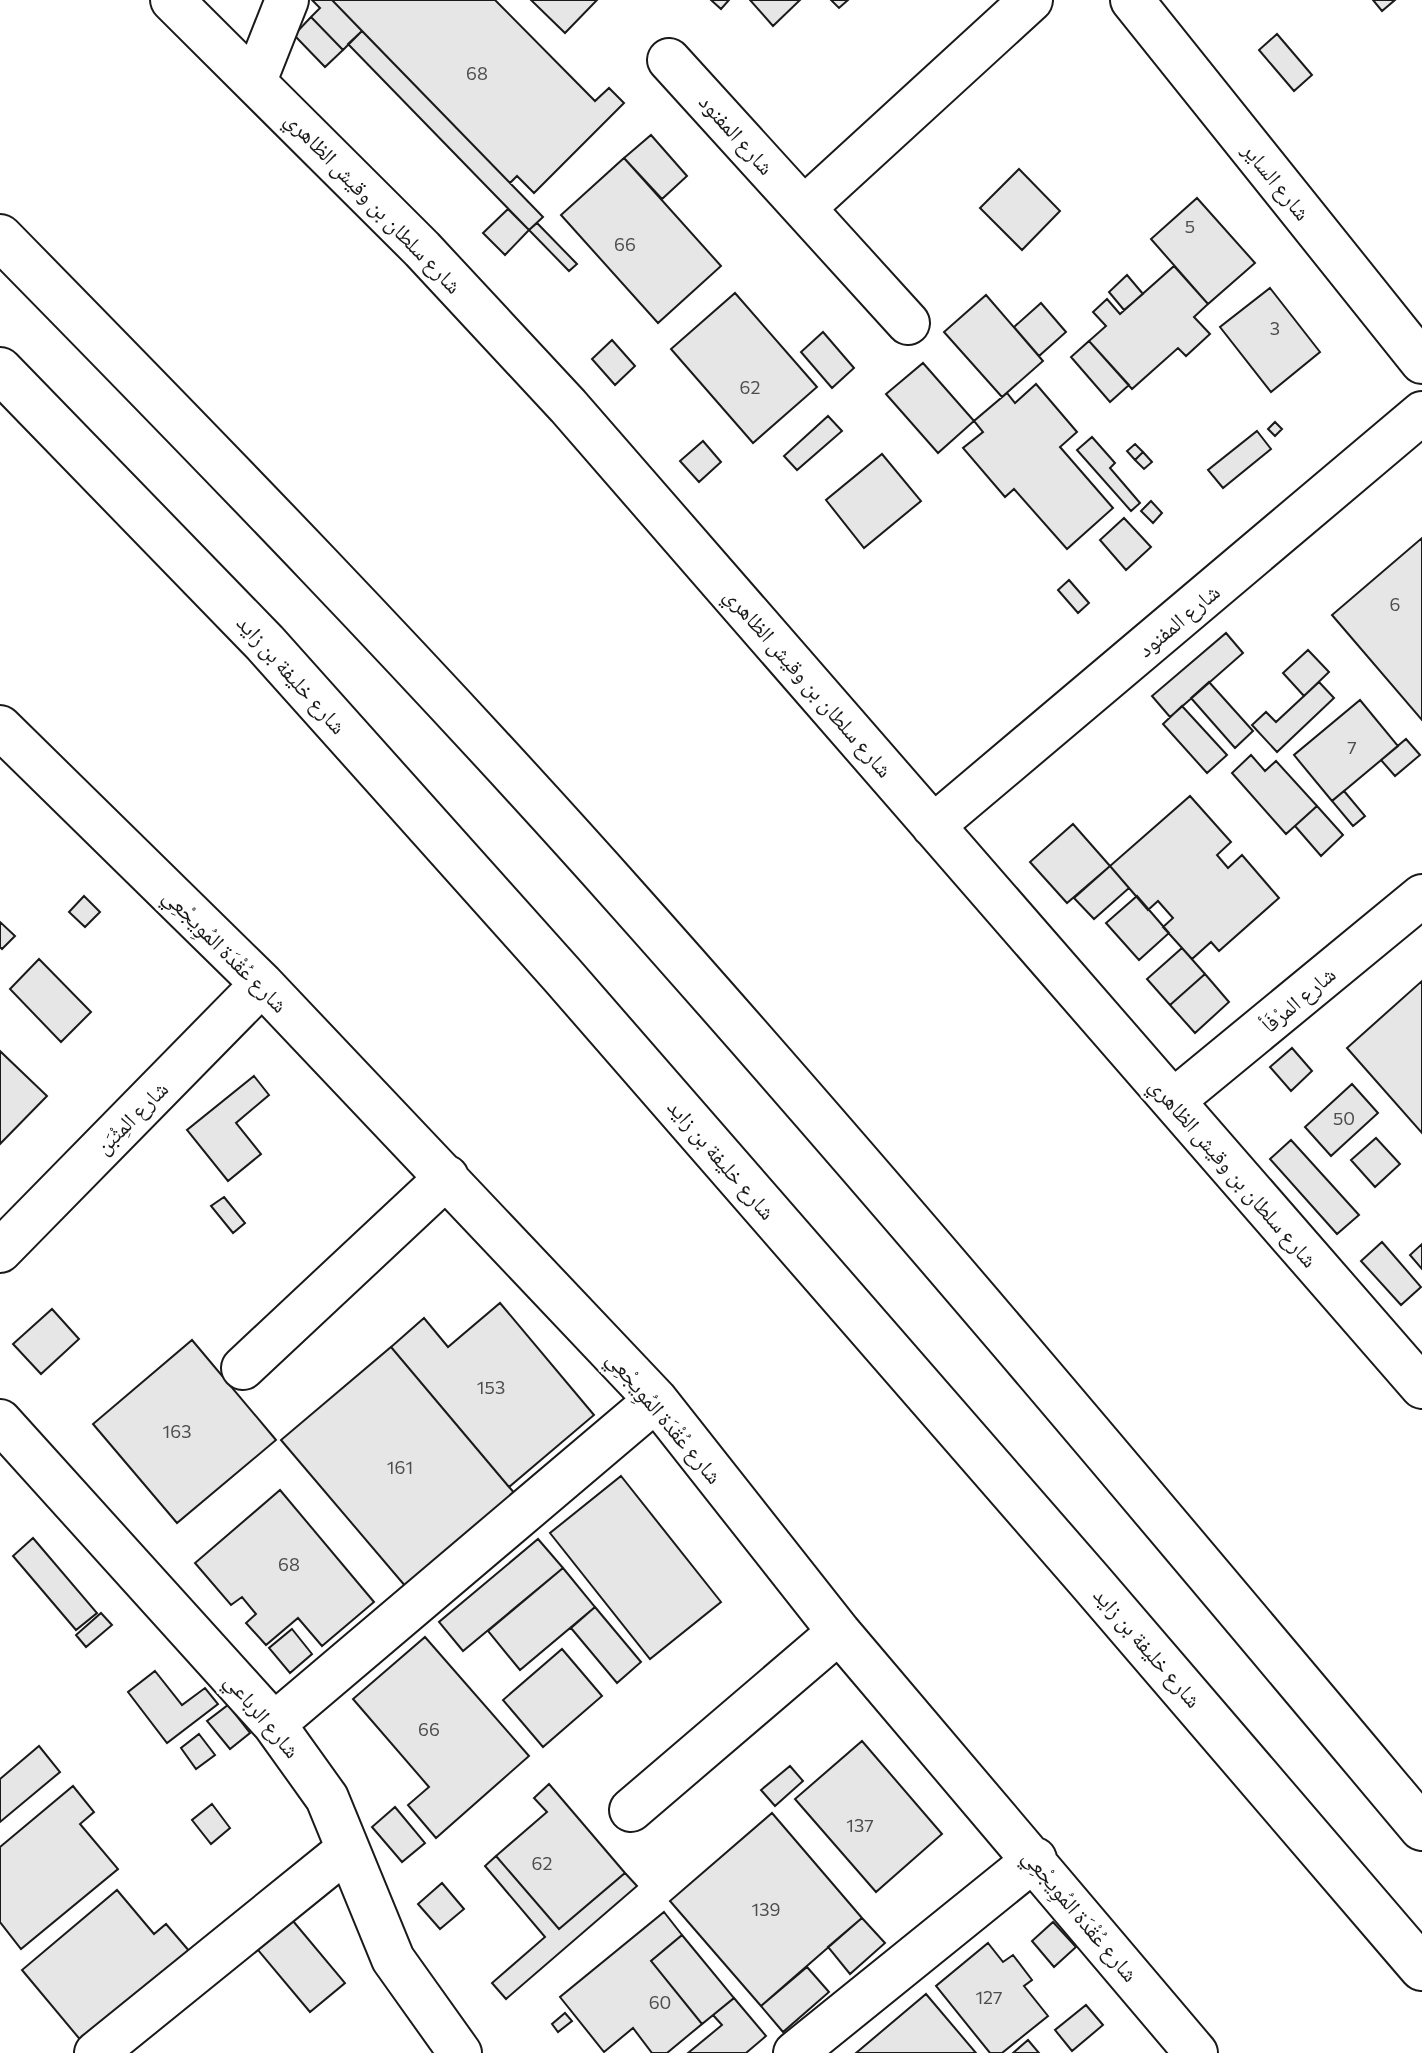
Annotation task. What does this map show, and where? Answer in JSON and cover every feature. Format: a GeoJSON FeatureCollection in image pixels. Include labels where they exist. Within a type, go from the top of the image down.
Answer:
{"type":"FeatureCollection","features":[{"type":"Feature","properties":{"kind":"highway"},"geometry":{"type":"LineString","coordinates":[[0,237],[333,578],[627,899],[1158,1514],[1422,1828]]}},
{"type":"Feature","properties":{"kind":"highway","name":"شارع خليفة بن زايد"},"geometry":{"type":"LineString","coordinates":[[0,370],[265,643],[563,976],[1079,1568],[1422,1968]]}},
{"type":"Feature","properties":{"kind":"street","name":"شارع سلطان بن وقيش الظاهري"},"geometry":{"type":"LineString","coordinates":[[172,0],[422,249],[568,406],[1422,1387]]}},
{"type":"Feature","properties":{"kind":"street"},"geometry":{"type":"LineString","coordinates":[[255,81],[287,0]]}},
{"type":"Feature","properties":{"kind":"street"},"geometry":{"type":"LineString","coordinates":[[804,208],[1031,0]]}},
{"type":"Feature","properties":{"kind":"street","name":"شارع الساير"},"geometry":{"type":"LineString","coordinates":[[1132,0],[1422,362]]}},
{"type":"Feature","properties":{"kind":"street","name":"شارع المفنود"},"geometry":{"type":"LineString","coordinates":[[669,60],[908,323]]}},
{"type":"Feature","properties":{"kind":"street","name":"شارع المفنود"},"geometry":{"type":"LineString","coordinates":[[933,826],[1422,413]]}},
{"type":"Feature","properties":{"kind":"street","name":"شارع عُقْدَة المُوِيجْعِي"},"geometry":{"type":"LineString","coordinates":[[0,727],[262,984],[656,1400],[839,1632],[1035,1859],[1196,2053]]}},
{"type":"Feature","properties":{"kind":"street","name":"شارع المرْفَأ"},"geometry":{"type":"LineString","coordinates":[[1173,1101],[1422,896]]}},
{"type":"Feature","properties":{"kind":"street","name":"شارع المِثْبَن"},"geometry":{"type":"LineString","coordinates":[[0,1251],[262,984]]}},
{"type":"Feature","properties":{"kind":"street"},"geometry":{"type":"LineString","coordinates":[[243,1368],[447,1177]]}},
{"type":"Feature","properties":{"kind":"street"},"geometry":{"type":"LineString","coordinates":[[274,1724],[656,1400]]}},
{"type":"Feature","properties":{"kind":"street","name":"شارع الرباعي"},"geometry":{"type":"LineString","coordinates":[[0,1421],[274,1724],[327,1798],[393,1959],[460,2053]]}},
{"type":"Feature","properties":{"kind":"street"},"geometry":{"type":"LineString","coordinates":[[631,1810],[839,1632]]}},
{"type":"Feature","properties":{"kind":"street"},"geometry":{"type":"LineString","coordinates":[[96,2053],[348,1849]]}},
{"type":"Feature","properties":{"kind":"street"},"geometry":{"type":"LineString","coordinates":[[795,2053],[1035,1859]]}},
{"type":"Feature","properties":{"kind":"building"},"geometry":{"type":"Polygon","coordinates":[[[312,0],[332,0],[362,31],[343,50],[311,17],[320,8],[312,0]]]}},
{"type":"Feature","properties":{"kind":"building"},"geometry":{"type":"Polygon","coordinates":[[[332,0],[495,0],[595,101],[609,88],[624,103],[534,193],[517,176],[510,183],[332,0]]]}},
{"type":"Feature","properties":{"kind":"building"},"geometry":{"type":"Polygon","coordinates":[[[531,0],[597,0],[565,33],[531,0]]]}},
{"type":"Feature","properties":{"kind":"building"},"geometry":{"type":"Polygon","coordinates":[[[711,0],[729,0],[721,9],[711,0]]]}},
{"type":"Feature","properties":{"kind":"building"},"geometry":{"type":"Polygon","coordinates":[[[750,0],[800,0],[773,26],[750,0]]]}},
{"type":"Feature","properties":{"kind":"building"},"geometry":{"type":"Polygon","coordinates":[[[831,0],[848,0],[839,8],[831,0]]]}},
{"type":"Feature","properties":{"kind":"building"},"geometry":{"type":"Polygon","coordinates":[[[1373,0],[1395,0],[1382,11],[1373,0]]]}},
{"type":"Feature","properties":{"kind":"building"},"geometry":{"type":"Polygon","coordinates":[[[311,17],[343,50],[325,67],[294,35],[311,17]]]}},
{"type":"Feature","properties":{"kind":"building"},"geometry":{"type":"Polygon","coordinates":[[[362,31],[543,217],[529,230],[348,44],[362,31]]]}},
{"type":"Feature","properties":{"kind":"building"},"geometry":{"type":"Polygon","coordinates":[[[1277,34],[1312,75],[1294,91],[1259,50],[1277,34]]]}},
{"type":"Feature","properties":{"kind":"building"},"geometry":{"type":"Polygon","coordinates":[[[651,135],[687,176],[662,199],[624,158],[651,135]]]}},
{"type":"Feature","properties":{"kind":"building"},"geometry":{"type":"Polygon","coordinates":[[[624,158],[721,266],[658,323],[561,215],[624,158]]]}},
{"type":"Feature","properties":{"kind":"building"},"geometry":{"type":"Polygon","coordinates":[[[1019,169],[1060,211],[1022,250],[980,208],[1019,169]]]}},
{"type":"Feature","properties":{"kind":"building"},"geometry":{"type":"Polygon","coordinates":[[[1197,198],[1255,263],[1208,304],[1151,239],[1197,198]]]}},
{"type":"Feature","properties":{"kind":"building"},"geometry":{"type":"Polygon","coordinates":[[[508,209],[529,230],[505,255],[483,233],[508,209]]]}},
{"type":"Feature","properties":{"kind":"building"},"geometry":{"type":"Polygon","coordinates":[[[537,223],[577,264],[569,271],[529,230],[537,223]]]}},
{"type":"Feature","properties":{"kind":"building"},"geometry":{"type":"Polygon","coordinates":[[[1174,266],[1208,304],[1194,317],[1210,334],[1186,356],[1178,348],[1132,389],[1089,341],[1106,326],[1093,312],[1107,299],[1120,314],[1174,266]]]}},
{"type":"Feature","properties":{"kind":"building"},"geometry":{"type":"Polygon","coordinates":[[[1127,275],[1143,294],[1124,310],[1109,292],[1127,275]]]}},
{"type":"Feature","properties":{"kind":"building"},"geometry":{"type":"Polygon","coordinates":[[[1270,288],[1320,352],[1271,392],[1220,327],[1270,288]]]}},
{"type":"Feature","properties":{"kind":"building"},"geometry":{"type":"Polygon","coordinates":[[[735,293],[817,387],[753,443],[671,349],[735,293]]]}},
{"type":"Feature","properties":{"kind":"building"},"geometry":{"type":"Polygon","coordinates":[[[986,295],[1043,361],[1002,397],[944,332],[986,295]]]}},
{"type":"Feature","properties":{"kind":"building"},"geometry":{"type":"Polygon","coordinates":[[[1041,303],[1066,332],[1039,356],[1014,327],[1041,303]]]}},
{"type":"Feature","properties":{"kind":"building"},"geometry":{"type":"Polygon","coordinates":[[[823,332],[854,368],[832,388],[801,352],[823,332]]]}},
{"type":"Feature","properties":{"kind":"building"},"geometry":{"type":"Polygon","coordinates":[[[612,340],[635,366],[615,385],[592,359],[612,340]]]}},
{"type":"Feature","properties":{"kind":"building"},"geometry":{"type":"Polygon","coordinates":[[[1089,341],[1129,385],[1110,402],[1071,357],[1089,341]]]}},
{"type":"Feature","properties":{"kind":"building"},"geometry":{"type":"Polygon","coordinates":[[[923,363],[974,421],[938,453],[886,394],[923,363]]]}},
{"type":"Feature","properties":{"kind":"building"},"geometry":{"type":"Polygon","coordinates":[[[1036,384],[1077,432],[1060,447],[1113,508],[1067,549],[1014,489],[1005,497],[963,448],[983,432],[974,421],[1007,393],[1015,403],[1036,384]]]}},
{"type":"Feature","properties":{"kind":"building"},"geometry":{"type":"Polygon","coordinates":[[[828,416],[842,431],[797,470],[784,456],[828,416]]]}},
{"type":"Feature","properties":{"kind":"building"},"geometry":{"type":"Polygon","coordinates":[[[1275,422],[1282,429],[1275,436],[1268,429],[1275,422]]]}},
{"type":"Feature","properties":{"kind":"building"},"geometry":{"type":"Polygon","coordinates":[[[1257,431],[1271,449],[1223,488],[1208,470],[1257,431]]]}},
{"type":"Feature","properties":{"kind":"building"},"geometry":{"type":"Polygon","coordinates":[[[1092,437],[1115,463],[1110,468],[1140,503],[1131,511],[1077,450],[1092,437]]]}},
{"type":"Feature","properties":{"kind":"building"},"geometry":{"type":"Polygon","coordinates":[[[703,441],[721,462],[699,482],[680,461],[703,441]]]}},
{"type":"Feature","properties":{"kind":"building"},"geometry":{"type":"Polygon","coordinates":[[[1135,444],[1143,452],[1135,460],[1127,451],[1135,444]]]}},
{"type":"Feature","properties":{"kind":"building"},"geometry":{"type":"Polygon","coordinates":[[[1143,452],[1152,462],[1144,469],[1135,460],[1143,452]]]}},
{"type":"Feature","properties":{"kind":"building"},"geometry":{"type":"Polygon","coordinates":[[[882,454],[921,501],[864,548],[826,500],[882,454]]]}},
{"type":"Feature","properties":{"kind":"building"},"geometry":{"type":"Polygon","coordinates":[[[1151,501],[1162,513],[1153,523],[1141,511],[1151,501]]]}},
{"type":"Feature","properties":{"kind":"building"},"geometry":{"type":"Polygon","coordinates":[[[1124,518],[1151,547],[1126,570],[1100,540],[1124,518]]]}},
{"type":"Feature","properties":{"kind":"building"},"geometry":{"type":"Polygon","coordinates":[[[1422,538],[1422,720],[1332,615],[1422,538]]]}},
{"type":"Feature","properties":{"kind":"building"},"geometry":{"type":"Polygon","coordinates":[[[1069,580],[1089,603],[1078,613],[1058,590],[1069,580]]]}},
{"type":"Feature","properties":{"kind":"building"},"geometry":{"type":"Polygon","coordinates":[[[1226,633],[1243,653],[1170,717],[1152,696],[1226,633]]]}},
{"type":"Feature","properties":{"kind":"building"},"geometry":{"type":"Polygon","coordinates":[[[1308,650],[1329,672],[1304,696],[1283,673],[1308,650]]]}},
{"type":"Feature","properties":{"kind":"building"},"geometry":{"type":"Polygon","coordinates":[[[1209,682],[1253,731],[1235,748],[1191,698],[1209,682]]]}},
{"type":"Feature","properties":{"kind":"building"},"geometry":{"type":"Polygon","coordinates":[[[1319,682],[1334,698],[1277,752],[1252,725],[1266,712],[1276,722],[1319,682]]]}},
{"type":"Feature","properties":{"kind":"building"},"geometry":{"type":"Polygon","coordinates":[[[1360,700],[1398,746],[1332,801],[1294,755],[1360,700]]]}},
{"type":"Feature","properties":{"kind":"building"},"geometry":{"type":"Polygon","coordinates":[[[1182,706],[1227,755],[1207,773],[1163,724],[1182,706]]]}},
{"type":"Feature","properties":{"kind":"building"},"geometry":{"type":"Polygon","coordinates":[[[1406,739],[1420,755],[1395,776],[1381,760],[1406,739]]]}},
{"type":"Feature","properties":{"kind":"building"},"geometry":{"type":"Polygon","coordinates":[[[1251,755],[1265,771],[1276,761],[1317,806],[1286,834],[1232,773],[1251,755]]]}},
{"type":"Feature","properties":{"kind":"building"},"geometry":{"type":"Polygon","coordinates":[[[1344,791],[1365,816],[1353,826],[1332,801],[1344,791]]]}},
{"type":"Feature","properties":{"kind":"building"},"geometry":{"type":"Polygon","coordinates":[[[1190,796],[1231,842],[1217,855],[1228,868],[1242,855],[1279,898],[1219,951],[1211,942],[1192,959],[1163,927],[1173,918],[1158,901],[1148,910],[1110,866],[1190,796]]]}},
{"type":"Feature","properties":{"kind":"building"},"geometry":{"type":"Polygon","coordinates":[[[1317,806],[1343,835],[1321,856],[1295,826],[1317,806]]]}},
{"type":"Feature","properties":{"kind":"building"},"geometry":{"type":"Polygon","coordinates":[[[1073,824],[1110,866],[1067,903],[1030,862],[1073,824]]]}},
{"type":"Feature","properties":{"kind":"building"},"geometry":{"type":"Polygon","coordinates":[[[1110,866],[1129,888],[1094,919],[1074,898],[1110,866]]]}},
{"type":"Feature","properties":{"kind":"building"},"geometry":{"type":"Polygon","coordinates":[[[84,896],[100,912],[85,927],[69,912],[84,896]]]}},
{"type":"Feature","properties":{"kind":"building"},"geometry":{"type":"Polygon","coordinates":[[[1137,896],[1169,933],[1139,960],[1106,923],[1137,896]]]}},
{"type":"Feature","properties":{"kind":"building"},"geometry":{"type":"Polygon","coordinates":[[[0,922],[15,936],[2,949],[0,947],[0,922]]]}},
{"type":"Feature","properties":{"kind":"building"},"geometry":{"type":"Polygon","coordinates":[[[1182,948],[1205,974],[1170,1005],[1147,979],[1182,948]]]}},
{"type":"Feature","properties":{"kind":"building"},"geometry":{"type":"Polygon","coordinates":[[[39,959],[91,1012],[61,1042],[10,989],[39,959]]]}},
{"type":"Feature","properties":{"kind":"building"},"geometry":{"type":"Polygon","coordinates":[[[1205,974],[1229,1002],[1195,1033],[1170,1005],[1205,974]]]}},
{"type":"Feature","properties":{"kind":"building"},"geometry":{"type":"Polygon","coordinates":[[[1422,981],[1422,1133],[1347,1048],[1422,981]]]}},
{"type":"Feature","properties":{"kind":"building"},"geometry":{"type":"Polygon","coordinates":[[[1292,1048],[1312,1071],[1291,1091],[1270,1067],[1292,1048]]]}},
{"type":"Feature","properties":{"kind":"building"},"geometry":{"type":"Polygon","coordinates":[[[0,1051],[47,1096],[0,1144],[0,1051]]]}},
{"type":"Feature","properties":{"kind":"building"},"geometry":{"type":"Polygon","coordinates":[[[254,1076],[269,1095],[236,1123],[261,1154],[228,1181],[187,1130],[254,1076]]]}},
{"type":"Feature","properties":{"kind":"building"},"geometry":{"type":"Polygon","coordinates":[[[1352,1084],[1378,1113],[1331,1156],[1305,1127],[1352,1084]]]}},
{"type":"Feature","properties":{"kind":"building"},"geometry":{"type":"Polygon","coordinates":[[[1376,1138],[1400,1164],[1375,1187],[1351,1160],[1376,1138]]]}},
{"type":"Feature","properties":{"kind":"building"},"geometry":{"type":"Polygon","coordinates":[[[1291,1140],[1359,1215],[1337,1234],[1270,1159],[1291,1140]]]}},
{"type":"Feature","properties":{"kind":"building"},"geometry":{"type":"Polygon","coordinates":[[[224,1197],[245,1223],[233,1233],[211,1206],[224,1197]]]}},
{"type":"Feature","properties":{"kind":"building"},"geometry":{"type":"Polygon","coordinates":[[[1382,1242],[1421,1287],[1401,1305],[1361,1261],[1382,1242]]]}},
{"type":"Feature","properties":{"kind":"building"},"geometry":{"type":"Polygon","coordinates":[[[1422,1244],[1422,1269],[1410,1255],[1422,1244]]]}},
{"type":"Feature","properties":{"kind":"building"},"geometry":{"type":"Polygon","coordinates":[[[500,1303],[594,1415],[509,1487],[391,1347],[424,1318],[448,1347],[500,1303]]]}},
{"type":"Feature","properties":{"kind":"building"},"geometry":{"type":"Polygon","coordinates":[[[52,1309],[79,1339],[41,1374],[13,1344],[52,1309]]]}},
{"type":"Feature","properties":{"kind":"building"},"geometry":{"type":"Polygon","coordinates":[[[192,1340],[276,1440],[177,1523],[93,1424],[192,1340]]]}},
{"type":"Feature","properties":{"kind":"building"},"geometry":{"type":"Polygon","coordinates":[[[391,1347],[521,1501],[412,1594],[281,1440],[391,1347]]]}},
{"type":"Feature","properties":{"kind":"building"},"geometry":{"type":"Polygon","coordinates":[[[621,1476],[721,1602],[650,1659],[550,1533],[621,1476]]]}},
{"type":"Feature","properties":{"kind":"building"},"geometry":{"type":"Polygon","coordinates":[[[280,1490],[374,1602],[322,1646],[298,1618],[266,1645],[246,1623],[256,1614],[242,1597],[231,1605],[195,1563],[280,1490]]]}},
{"type":"Feature","properties":{"kind":"building"},"geometry":{"type":"Polygon","coordinates":[[[33,1538],[97,1613],[76,1630],[13,1556],[33,1538]]]}},
{"type":"Feature","properties":{"kind":"building"},"geometry":{"type":"Polygon","coordinates":[[[538,1539],[563,1568],[463,1651],[439,1622],[538,1539]]]}},
{"type":"Feature","properties":{"kind":"building"},"geometry":{"type":"Polygon","coordinates":[[[563,1568],[595,1607],[520,1670],[488,1631],[563,1568]]]}},
{"type":"Feature","properties":{"kind":"building"},"geometry":{"type":"Polygon","coordinates":[[[595,1607],[641,1662],[617,1683],[571,1628],[595,1607]]]}},
{"type":"Feature","properties":{"kind":"building"},"geometry":{"type":"Polygon","coordinates":[[[101,1613],[112,1625],[86,1647],[76,1635],[101,1613]]]}},
{"type":"Feature","properties":{"kind":"building"},"geometry":{"type":"Polygon","coordinates":[[[292,1629],[312,1654],[290,1673],[269,1648],[292,1629]]]}},
{"type":"Feature","properties":{"kind":"building"},"geometry":{"type":"Polygon","coordinates":[[[425,1637],[529,1756],[436,1838],[408,1805],[429,1787],[353,1699],[425,1637]]]}},
{"type":"Feature","properties":{"kind":"building"},"geometry":{"type":"Polygon","coordinates":[[[562,1649],[602,1696],[543,1747],[503,1700],[562,1649]]]}},
{"type":"Feature","properties":{"kind":"building"},"geometry":{"type":"Polygon","coordinates":[[[155,1671],[182,1705],[205,1688],[218,1704],[167,1743],[128,1692],[155,1671]]]}},
{"type":"Feature","properties":{"kind":"building"},"geometry":{"type":"Polygon","coordinates":[[[228,1705],[250,1733],[230,1749],[207,1721],[228,1705]]]}},
{"type":"Feature","properties":{"kind":"building"},"geometry":{"type":"Polygon","coordinates":[[[199,1734],[215,1755],[196,1769],[181,1748],[199,1734]]]}},
{"type":"Feature","properties":{"kind":"building"},"geometry":{"type":"Polygon","coordinates":[[[862,1741],[942,1834],[876,1892],[795,1799],[862,1741]]]}},
{"type":"Feature","properties":{"kind":"building"},"geometry":{"type":"Polygon","coordinates":[[[39,1746],[60,1772],[0,1822],[0,1779],[39,1746]]]}},
{"type":"Feature","properties":{"kind":"building"},"geometry":{"type":"Polygon","coordinates":[[[790,1766],[803,1781],[775,1806],[761,1790],[790,1766]]]}},
{"type":"Feature","properties":{"kind":"building"},"geometry":{"type":"Polygon","coordinates":[[[549,1784],[625,1873],[559,1929],[496,1856],[547,1812],[534,1798],[549,1784]]]}},
{"type":"Feature","properties":{"kind":"building"},"geometry":{"type":"Polygon","coordinates":[[[73,1786],[94,1812],[80,1824],[118,1869],[21,1949],[0,1922],[0,1847],[73,1786]]]}},
{"type":"Feature","properties":{"kind":"building"},"geometry":{"type":"Polygon","coordinates":[[[212,1804],[230,1828],[211,1844],[192,1820],[212,1804]]]}},
{"type":"Feature","properties":{"kind":"building"},"geometry":{"type":"Polygon","coordinates":[[[395,1807],[425,1843],[402,1862],[372,1827],[395,1807]]]}},
{"type":"Feature","properties":{"kind":"building"},"geometry":{"type":"Polygon","coordinates":[[[772,1813],[862,1918],[761,2006],[670,1901],[772,1813]]]}},
{"type":"Feature","properties":{"kind":"building"},"geometry":{"type":"Polygon","coordinates":[[[496,1856],[559,1929],[625,1873],[637,1886],[506,1999],[492,1983],[545,1937],[485,1866],[496,1856]]]}},
{"type":"Feature","properties":{"kind":"building"},"geometry":{"type":"Polygon","coordinates":[[[442,1883],[464,1909],[440,1929],[418,1904],[442,1883]]]}},
{"type":"Feature","properties":{"kind":"building"},"geometry":{"type":"Polygon","coordinates":[[[117,1890],[154,1934],[166,1924],[190,1952],[83,2043],[22,1970],[117,1890]]]}},
{"type":"Feature","properties":{"kind":"building"},"geometry":{"type":"Polygon","coordinates":[[[664,1912],[682,1935],[651,1961],[702,2024],[667,2053],[652,2053],[633,2028],[604,2052],[560,1997],[664,1912]]]}},
{"type":"Feature","properties":{"kind":"building"},"geometry":{"type":"Polygon","coordinates":[[[288,1915],[345,1983],[310,2012],[253,1944],[288,1915]]]}},
{"type":"Feature","properties":{"kind":"building"},"geometry":{"type":"Polygon","coordinates":[[[862,1918],[885,1943],[850,1974],[828,1947],[862,1918]]]}},
{"type":"Feature","properties":{"kind":"building"},"geometry":{"type":"Polygon","coordinates":[[[1053,1922],[1076,1947],[1054,1967],[1032,1941],[1053,1922]]]}},
{"type":"Feature","properties":{"kind":"building"},"geometry":{"type":"Polygon","coordinates":[[[682,1935],[734,1998],[702,2024],[651,1961],[682,1935]]]}},
{"type":"Feature","properties":{"kind":"building"},"geometry":{"type":"Polygon","coordinates":[[[988,1943],[1003,1962],[1013,1955],[1032,1980],[1024,1986],[1048,2016],[1002,2053],[990,2053],[936,1986],[988,1943]]]}},
{"type":"Feature","properties":{"kind":"building"},"geometry":{"type":"Polygon","coordinates":[[[807,1967],[829,1992],[783,2032],[761,2006],[807,1967]]]}},
{"type":"Feature","properties":{"kind":"building"},"geometry":{"type":"Polygon","coordinates":[[[926,1994],[976,2053],[856,2053],[926,1994]]]}},
{"type":"Feature","properties":{"kind":"building"},"geometry":{"type":"Polygon","coordinates":[[[734,1998],[766,2036],[746,2053],[688,2053],[722,2025],[713,2015],[734,1998]]]}},
{"type":"Feature","properties":{"kind":"building"},"geometry":{"type":"Polygon","coordinates":[[[1086,2005],[1103,2025],[1072,2051],[1055,2030],[1086,2005]]]}},
{"type":"Feature","properties":{"kind":"building"},"geometry":{"type":"Polygon","coordinates":[[[565,2013],[572,2021],[558,2032],[552,2024],[565,2013]]]}},
{"type":"Feature","properties":{"kind":"building"},"geometry":{"type":"Polygon","coordinates":[[[1028,2040],[1039,2053],[1013,2053],[1028,2040]]]}}]}
